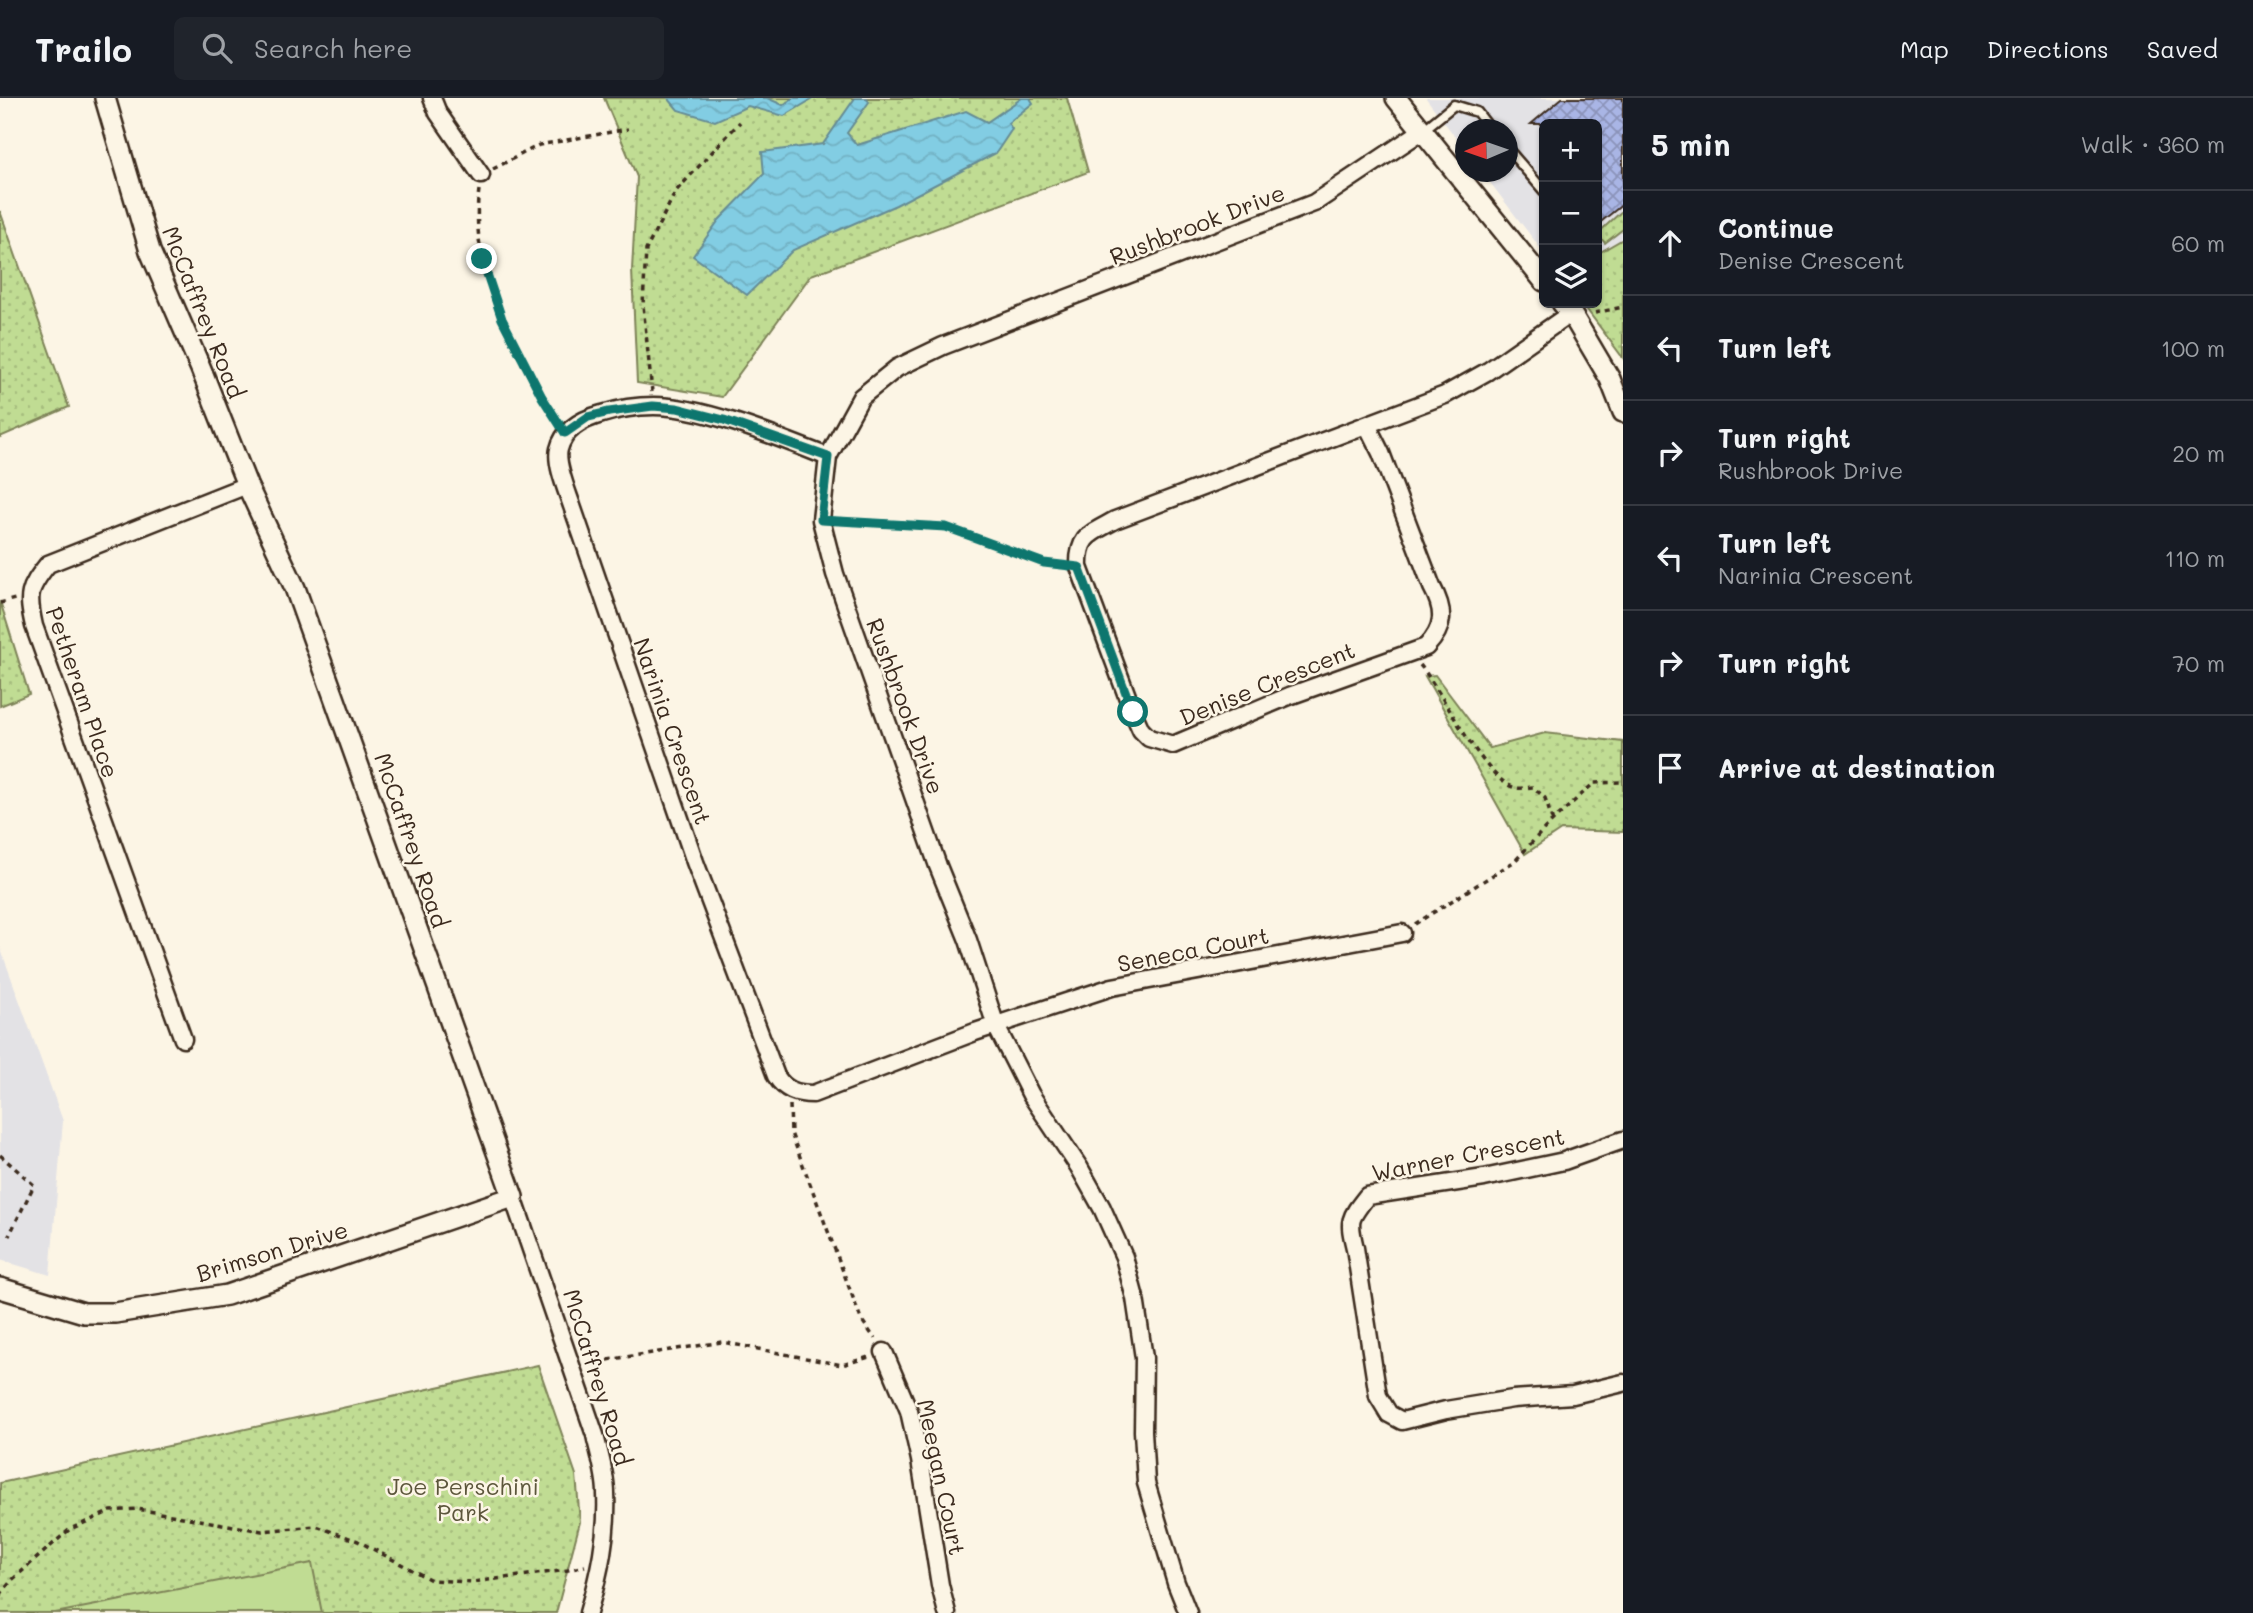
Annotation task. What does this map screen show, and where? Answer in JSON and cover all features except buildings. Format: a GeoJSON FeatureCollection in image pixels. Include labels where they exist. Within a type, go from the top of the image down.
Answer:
{"type":"FeatureCollection","features":[{"type":"Feature","properties":{"kind":"street","name":"McCaffrey Road"},"geometry":{"type":"LineString","coordinates":[[105,98],[150,251],[247,485],[295,588],[513,1197],[595,1435],[606,1494],[602,1562],[588,1613]]}},
{"type":"Feature","properties":{"kind":"street"},"geometry":{"type":"LineString","coordinates":[[432,98],[438,113],[481,175]]}},
{"type":"Feature","properties":{"kind":"street"},"geometry":{"type":"LineString","coordinates":[[1396,98],[1539,269]]}},
{"type":"Feature","properties":{"kind":"street","name":"Rushbrook Drive"},"geometry":{"type":"LineString","coordinates":[[1188,1613],[1146,1483],[1143,1431],[1144,1358],[1135,1298],[1124,1257],[1102,1208],[1079,1167],[1031,1095],[996,1026],[968,940],[835,574],[821,520],[828,457],[861,397],[897,368],[943,346],[1314,202],[1422,131]]}},
{"type":"Feature","properties":{"kind":"street"},"geometry":{"type":"LineString","coordinates":[[1079,567],[1081,544],[1091,533],[1115,520],[1445,395],[1488,371],[1567,308],[1611,379],[1623,412]]}},
{"type":"Feature","properties":{"kind":"street"},"geometry":{"type":"LineString","coordinates":[[565,433],[588,417],[653,406],[677,408],[724,420],[828,457]]}},
{"type":"Feature","properties":{"kind":"street","name":"Denise Crescent"},"geometry":{"type":"LineString","coordinates":[[1079,567],[1142,730],[1149,738],[1162,743],[1173,745],[1289,696],[1426,647],[1436,637],[1441,624],[1441,603],[1432,587],[1381,453],[1367,425]]}},
{"type":"Feature","properties":{"kind":"street","name":"Narinia Crescent"},"geometry":{"type":"LineString","coordinates":[[565,433],[558,452],[572,506],[695,862],[776,1076],[781,1084],[789,1089]]}},
{"type":"Feature","properties":{"kind":"street","name":"Petheram Place"},"geometry":{"type":"LineString","coordinates":[[183,1039],[34,626],[28,600],[36,579],[48,564],[247,485]]}},
{"type":"Feature","properties":{"kind":"street","name":"Seneca Court"},"geometry":{"type":"LineString","coordinates":[[996,1026],[1112,987],[1402,933]]}},
{"type":"Feature","properties":{"kind":"street"},"geometry":{"type":"LineString","coordinates":[[789,1089],[797,1094],[823,1091],[996,1026]]}},
{"type":"Feature","properties":{"kind":"street","name":"Warner Crescent"},"geometry":{"type":"LineString","coordinates":[[1623,1140],[1564,1161],[1484,1178],[1367,1196],[1349,1225],[1378,1396],[1389,1413],[1402,1421],[1446,1410],[1513,1399],[1573,1395],[1623,1383]]}},
{"type":"Feature","properties":{"kind":"street","name":"Brimson Drive"},"geometry":{"type":"LineString","coordinates":[[0,1288],[84,1313],[115,1313],[227,1295],[513,1197]]}},
{"type":"Feature","properties":{"kind":"street","name":"Meegan Court"},"geometry":{"type":"LineString","coordinates":[[884,1352],[909,1411],[947,1613]]}},
{"type":"Feature","properties":{"kind":"lane"},"geometry":{"type":"LineString","coordinates":[[1422,131],[1454,105],[1476,112],[1482,119]]}},
{"type":"Feature","properties":{"kind":"lane"},"geometry":{"type":"LineString","coordinates":[[1518,161],[1539,185]]}},
{"type":"Feature","properties":{"kind":"path"},"geometry":{"type":"LineString","coordinates":[[653,406],[643,305],[646,250],[676,191],[740,122]]}},
{"type":"Feature","properties":{"kind":"path"},"geometry":{"type":"LineString","coordinates":[[565,433],[542,397],[502,319],[482,259],[476,210],[481,175],[538,145],[628,129]]}},
{"type":"Feature","properties":{"kind":"path"},"geometry":{"type":"LineString","coordinates":[[1595,313],[1623,307]]}},
{"type":"Feature","properties":{"kind":"path"},"geometry":{"type":"LineString","coordinates":[[821,520],[946,527],[1044,563],[1079,567]]}},
{"type":"Feature","properties":{"kind":"path"},"geometry":{"type":"LineString","coordinates":[[1410,653],[1433,680],[1481,759],[1515,788],[1533,787],[1545,798],[1553,822]]}},
{"type":"Feature","properties":{"kind":"path"},"geometry":{"type":"LineString","coordinates":[[1402,933],[1515,861],[1594,783],[1623,782]]}},
{"type":"Feature","properties":{"kind":"path"},"geometry":{"type":"LineString","coordinates":[[571,1365],[722,1342],[842,1365],[884,1352],[861,1319],[791,1133],[789,1089]]}},
{"type":"Feature","properties":{"kind":"path"},"geometry":{"type":"LineString","coordinates":[[0,1155],[34,1185],[9,1236]]}},
{"type":"Feature","properties":{"kind":"path"},"geometry":{"type":"LineString","coordinates":[[0,1595],[12,1580],[71,1529],[111,1511],[137,1509],[262,1531],[316,1525],[358,1541],[431,1580],[473,1582],[568,1570],[602,1562]]}},
{"type":"Feature","properties":{"kind":"shaded area"},"geometry":{"type":"Polygon","coordinates":[[[1426,98],[1623,98],[1623,239],[1602,251],[1602,119],[1539,119],[1539,246],[1490,182],[1518,182],[1518,119],[1455,119],[1455,137],[1426,98]]]}},
{"type":"Feature","properties":{"kind":"shaded area"},"geometry":{"type":"Polygon","coordinates":[[[0,947],[63,1121],[50,1275],[0,1260],[0,947]]]}},
{"type":"Feature","properties":{"kind":"green space"},"geometry":{"type":"Polygon","coordinates":[[[604,98],[1067,98],[1088,172],[811,275],[722,397],[637,383],[632,270],[637,177],[604,98]]]}},
{"type":"Feature","properties":{"kind":"green space"},"geometry":{"type":"Polygon","coordinates":[[[1623,210],[1623,229],[1605,243],[1602,240],[1602,229],[1623,210]]]}},
{"type":"Feature","properties":{"kind":"green space"},"geometry":{"type":"Polygon","coordinates":[[[0,211],[69,407],[0,437],[0,211]]]}},
{"type":"Feature","properties":{"kind":"green space"},"geometry":{"type":"Polygon","coordinates":[[[1623,239],[1623,358],[1586,308],[1602,308],[1602,251],[1623,239]]]}},
{"type":"Feature","properties":{"kind":"green space"},"geometry":{"type":"Polygon","coordinates":[[[0,601],[29,694],[0,706],[0,601]]]}},
{"type":"Feature","properties":{"kind":"green space"},"geometry":{"type":"Polygon","coordinates":[[[1435,675],[1490,748],[1545,733],[1623,742],[1623,832],[1561,830],[1525,854],[1425,676],[1435,675]]]}},
{"type":"Feature","properties":{"kind":"green space","name":"Joe Perschini Park"},"geometry":{"type":"Polygon","coordinates":[[[538,1365],[576,1475],[580,1522],[556,1613],[0,1613],[0,1483],[538,1365]]]}},
{"type":"Feature","properties":{"kind":"green space"},"geometry":{"type":"Polygon","coordinates":[[[312,1563],[322,1613],[55,1613],[312,1563]]]}},
{"type":"Feature","properties":{"kind":"water"},"geometry":{"type":"Polygon","coordinates":[[[668,98],[767,98],[783,105],[793,98],[814,98],[784,116],[748,106],[715,121],[678,110],[668,98]]]}},
{"type":"Feature","properties":{"kind":"water"},"geometry":{"type":"Polygon","coordinates":[[[855,98],[867,98],[869,102],[847,133],[857,145],[966,111],[987,122],[1022,98],[1030,98],[1033,103],[1008,123],[1012,129],[996,153],[896,205],[793,250],[747,295],[693,256],[719,220],[764,174],[762,152],[823,144],[855,98]]]}},
{"type":"Feature","properties":{"kind":"route"},"geometry":{"type":"LineString","coordinates":[[482,259],[502,319],[515,347],[565,433],[588,417],[653,406],[677,408],[724,420],[828,457],[821,520],[946,527],[1044,563],[1079,567],[1133,712]]}}]}
